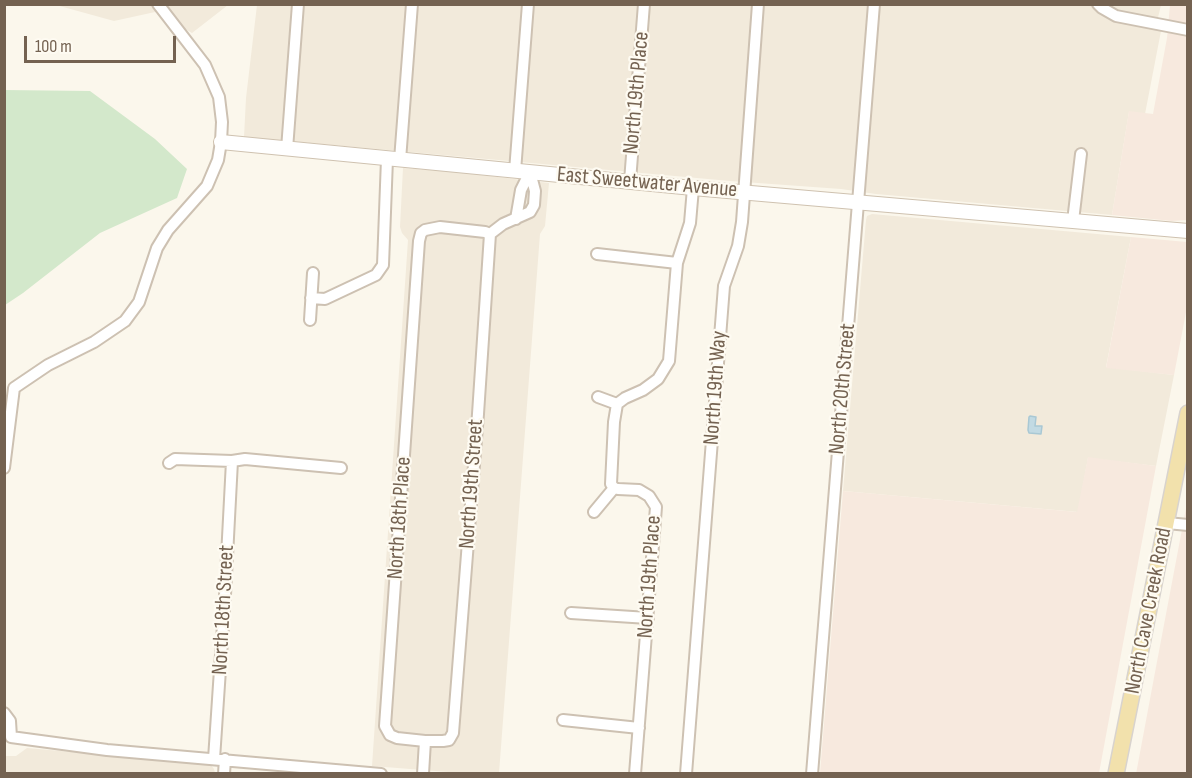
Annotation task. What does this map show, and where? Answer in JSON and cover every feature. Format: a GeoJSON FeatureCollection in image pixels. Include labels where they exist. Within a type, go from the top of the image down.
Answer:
{"type":"FeatureCollection","features":[{"type":"Feature","properties":{"kind":"main road","name":"North Cave Creek Road"},"geometry":{"type":"LineString","coordinates":[[1116,774],[1188,413]]}},
{"type":"Feature","properties":{"kind":"street"},"geometry":{"type":"LineString","coordinates":[[4,468],[14,388],[48,365],[94,342],[125,321],[139,302],[157,249],[168,230],[207,186],[218,160],[222,122],[219,97],[205,65],[158,4]]}},
{"type":"Feature","properties":{"kind":"street"},"geometry":{"type":"LineString","coordinates":[[287,149],[298,4]]}},
{"type":"Feature","properties":{"kind":"street"},"geometry":{"type":"LineString","coordinates":[[311,298],[325,299],[376,275],[383,265],[412,4]]}},
{"type":"Feature","properties":{"kind":"street"},"geometry":{"type":"LineString","coordinates":[[515,171],[528,4]]}},
{"type":"Feature","properties":{"kind":"street","name":"North 19th Place"},"geometry":{"type":"LineString","coordinates":[[630,181],[644,4]]}},
{"type":"Feature","properties":{"kind":"street","name":"North 19th Way"},"geometry":{"type":"LineString","coordinates":[[686,774],[724,286],[738,246],[742,222],[758,4]]}},
{"type":"Feature","properties":{"kind":"street","name":"North 20th Street"},"geometry":{"type":"LineString","coordinates":[[812,774],[874,4]]}},
{"type":"Feature","properties":{"kind":"street"},"geometry":{"type":"LineString","coordinates":[[1098,4],[1102,9],[1116,16],[1188,30]]}},
{"type":"Feature","properties":{"kind":"street","name":"East Sweetwater Avenue"},"geometry":{"type":"LineString","coordinates":[[221,142],[693,188],[1188,231]]}},
{"type":"Feature","properties":{"kind":"street"},"geometry":{"type":"LineString","coordinates":[[1073,222],[1081,154]]}},
{"type":"Feature","properties":{"kind":"street"},"geometry":{"type":"LineString","coordinates":[[490,234],[503,224],[530,212],[534,205],[535,190],[530,172]]}},
{"type":"Feature","properties":{"kind":"street"},"geometry":{"type":"LineString","coordinates":[[594,512],[614,488],[611,484],[617,404],[658,379],[669,361],[677,263],[690,223],[693,188]]}},
{"type":"Feature","properties":{"kind":"street","name":"North 18th Place"},"geometry":{"type":"LineString","coordinates":[[425,741],[397,738],[390,735],[385,726],[419,241],[421,233],[425,230],[440,227],[490,234]]}},
{"type":"Feature","properties":{"kind":"street","name":"North 19th Street"},"geometry":{"type":"LineString","coordinates":[[425,741],[449,740],[453,733],[490,234]]}},
{"type":"Feature","properties":{"kind":"street"},"geometry":{"type":"LineString","coordinates":[[597,254],[677,263]]}},
{"type":"Feature","properties":{"kind":"street"},"geometry":{"type":"LineString","coordinates":[[310,320],[313,273]]}},
{"type":"Feature","properties":{"kind":"street"},"geometry":{"type":"LineString","coordinates":[[598,397],[617,404]]}},
{"type":"Feature","properties":{"kind":"street"},"geometry":{"type":"LineString","coordinates":[[170,463],[175,459],[232,461],[245,459],[341,468]]}},
{"type":"Feature","properties":{"kind":"street","name":"North 18th Street"},"geometry":{"type":"LineString","coordinates":[[224,774],[220,759],[232,461]]}},
{"type":"Feature","properties":{"kind":"street","name":"North 19th Place"},"geometry":{"type":"LineString","coordinates":[[614,488],[639,490],[649,496],[656,507],[635,774]]}},
{"type":"Feature","properties":{"kind":"street"},"geometry":{"type":"LineString","coordinates":[[1167,523],[1188,525]]}},
{"type":"Feature","properties":{"kind":"street"},"geometry":{"type":"LineString","coordinates":[[571,613],[648,618]]}},
{"type":"Feature","properties":{"kind":"street"},"geometry":{"type":"LineString","coordinates":[[4,713],[10,721],[8,733],[107,750],[381,774]]}},
{"type":"Feature","properties":{"kind":"street"},"geometry":{"type":"LineString","coordinates":[[563,720],[639,728]]}},
{"type":"Feature","properties":{"kind":"street"},"geometry":{"type":"LineString","coordinates":[[423,774],[425,741]]}},
{"type":"Feature","properties":{"kind":"shaded area"},"geometry":{"type":"Polygon","coordinates":[[[56,5],[228,5],[192,33],[155,12],[114,21],[56,5]]]}},
{"type":"Feature","properties":{"kind":"shaded area"},"geometry":{"type":"Polygon","coordinates":[[[257,5],[1161,5],[1155,30],[1161,31],[1145,114],[1129,112],[1112,215],[244,137],[246,98],[257,5]]]}},
{"type":"Feature","properties":{"kind":"shaded area"},"geometry":{"type":"Polygon","coordinates":[[[1170,5],[1187,5],[1187,220],[1172,221],[1112,215],[1129,111],[1153,114],[1167,38],[1170,5]]]}},
{"type":"Feature","properties":{"kind":"shaded area"},"geometry":{"type":"Polygon","coordinates":[[[403,168],[549,183],[545,226],[540,234],[499,773],[461,773],[372,766],[408,240],[400,227],[403,168]]]}},
{"type":"Feature","properties":{"kind":"shaded area"},"geometry":{"type":"Polygon","coordinates":[[[872,214],[1131,237],[1106,367],[1174,375],[1156,466],[1088,458],[1078,512],[843,491],[866,220],[867,216],[872,214]]]}},
{"type":"Feature","properties":{"kind":"shaded area"},"geometry":{"type":"Polygon","coordinates":[[[1131,237],[1187,242],[1187,307],[1174,375],[1106,368],[1131,237]]]}},
{"type":"Feature","properties":{"kind":"shaded area"},"geometry":{"type":"Polygon","coordinates":[[[1088,457],[1156,466],[1099,773],[820,773],[843,491],[1077,512],[1088,457]]]}},
{"type":"Feature","properties":{"kind":"shaded area"},"geometry":{"type":"Polygon","coordinates":[[[1187,503],[1187,773],[1136,774],[1156,667],[1187,503]]]}},
{"type":"Feature","properties":{"kind":"shaded area"},"geometry":{"type":"Polygon","coordinates":[[[27,748],[207,764],[211,765],[215,773],[5,773],[4,756],[16,756],[27,748]]]}},
{"type":"Feature","properties":{"kind":"green space"},"geometry":{"type":"Polygon","coordinates":[[[4,90],[90,91],[155,139],[187,169],[177,198],[100,233],[5,305],[4,90]]]}},
{"type":"Feature","properties":{"kind":"water"},"geometry":{"type":"Polygon","coordinates":[[[1030,416],[1036,417],[1035,426],[1042,426],[1041,434],[1029,433],[1030,416]]]}}]}
